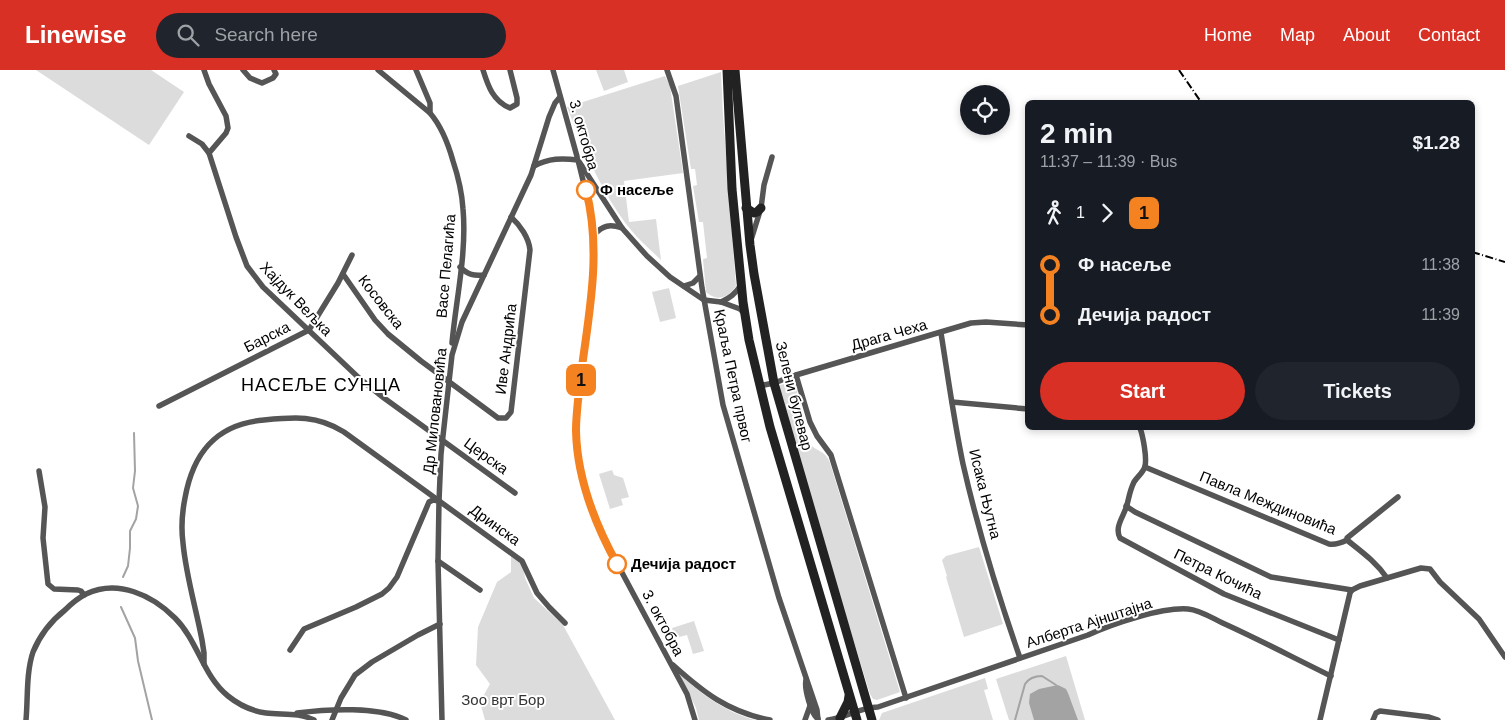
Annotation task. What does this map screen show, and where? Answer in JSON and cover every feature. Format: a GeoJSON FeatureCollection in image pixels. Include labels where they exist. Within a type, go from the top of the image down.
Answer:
{"type":"FeatureCollection","features":[{"type":"Feature","properties":{"kind":"street"},"geometry":{"type":"LineString","coordinates":[[204,70],[209,84],[226,116],[228,128],[209,154]]}},
{"type":"Feature","properties":{"kind":"street"},"geometry":{"type":"LineString","coordinates":[[243,70],[250,78],[262,82],[273,78],[276,74],[274,70]]}},
{"type":"Feature","properties":{"kind":"street"},"geometry":{"type":"LineString","coordinates":[[378,70],[430,113]]}},
{"type":"Feature","properties":{"kind":"street","name":"Васе Пелагића"},"geometry":{"type":"LineString","coordinates":[[416,70],[430,103],[430,113],[436,120],[448,144],[461,190],[463,229],[452,355]]}},
{"type":"Feature","properties":{"kind":"street"},"geometry":{"type":"LineString","coordinates":[[483,70],[489,89],[494,97],[504,106],[510,108],[516,104],[517,98],[510,70]]}},
{"type":"Feature","properties":{"kind":"street","name":"3. октобра"},"geometry":{"type":"LineString","coordinates":[[553,70],[589,200],[594,234],[594,268],[578,400],[576,432],[580,466],[604,539],[687,694],[696,720]]}},
{"type":"Feature","properties":{"kind":"street","name":"Краља Петра првог"},"geometry":{"type":"LineString","coordinates":[[667,70],[676,96],[700,276],[725,413],[771,570],[817,710],[818,720]]}},
{"type":"Feature","properties":{"kind":"street","name":"Зелени булевар"},"geometry":{"type":"LineString","coordinates":[[727,70],[730,169],[744,313],[759,386],[770,427],[857,717]]}},
{"type":"Feature","properties":{"kind":"street","name":"Зелени булевар"},"geometry":{"type":"LineString","coordinates":[[735,70],[750,245],[777,399],[873,713]]}},
{"type":"Feature","properties":{"kind":"street","name":"Др Миловановића"},"geometry":{"type":"LineString","coordinates":[[442,720],[438,561],[439,501],[442,440],[452,355],[462,322],[534,166],[547,122],[555,103],[560,97]]}},
{"type":"Feature","properties":{"kind":"street","name":"Хајдук Вељка"},"geometry":{"type":"LineString","coordinates":[[189,136],[202,144],[209,154],[247,266],[263,286],[359,378],[442,440]]}},
{"type":"Feature","properties":{"kind":"street"},"geometry":{"type":"LineString","coordinates":[[750,245],[761,208],[764,185],[772,157]]}},
{"type":"Feature","properties":{"kind":"street"},"geometry":{"type":"LineString","coordinates":[[534,166],[541,162],[558,158],[578,160],[622,228],[647,256],[670,277],[704,300],[720,302],[740,309],[744,313]]}},
{"type":"Feature","properties":{"kind":"street"},"geometry":{"type":"LineString","coordinates":[[746,208],[754,213],[761,208]]}},
{"type":"Feature","properties":{"kind":"street","name":"Иве Андрића"},"geometry":{"type":"LineString","coordinates":[[448,381],[498,418],[506,418],[512,412],[530,250],[527,240],[511,217]]}},
{"type":"Feature","properties":{"kind":"street"},"geometry":{"type":"LineString","coordinates":[[594,234],[603,226],[610,225],[622,228]]}},
{"type":"Feature","properties":{"kind":"street","name":"Барска"},"geometry":{"type":"LineString","coordinates":[[159,406],[309,330],[343,274],[352,255]]}},
{"type":"Feature","properties":{"kind":"street"},"geometry":{"type":"LineString","coordinates":[[460,267],[472,276],[484,275]]}},
{"type":"Feature","properties":{"kind":"street","name":"Косовска"},"geometry":{"type":"LineString","coordinates":[[343,274],[375,320],[388,334],[448,381]]}},
{"type":"Feature","properties":{"kind":"street"},"geometry":{"type":"LineString","coordinates":[[684,286],[693,283],[700,276]]}},
{"type":"Feature","properties":{"kind":"street"},"geometry":{"type":"LineString","coordinates":[[720,302],[729,299],[741,285]]}},
{"type":"Feature","properties":{"kind":"street","name":"Драга Чеха"},"geometry":{"type":"LineString","coordinates":[[759,386],[971,323],[1025,325]]}},
{"type":"Feature","properties":{"kind":"street","name":"Исака Њутна"},"geometry":{"type":"LineString","coordinates":[[941,333],[963,463],[977,520],[1020,658]]}},
{"type":"Feature","properties":{"kind":"street"},"geometry":{"type":"LineString","coordinates":[[796,376],[810,422],[817,436],[831,455],[906,698]]}},
{"type":"Feature","properties":{"kind":"street"},"geometry":{"type":"LineString","coordinates":[[952,402],[1025,409]]}},
{"type":"Feature","properties":{"kind":"street","name":"Дринска"},"geometry":{"type":"LineString","coordinates":[[204,664],[202,640],[183,544],[183,512],[187,488],[194,465],[204,450],[220,435],[235,426],[253,421],[286,418],[317,420],[344,432],[522,561],[537,593],[565,624]]}},
{"type":"Feature","properties":{"kind":"street"},"geometry":{"type":"LineString","coordinates":[[1141,430],[1144,441],[1145,467],[1132,486],[1126,506],[1135,512],[1271,577],[1352,590],[1421,568],[1430,569],[1440,582],[1479,618],[1505,657]]}},
{"type":"Feature","properties":{"kind":"street","name":"Церска"},"geometry":{"type":"LineString","coordinates":[[442,440],[515,493]]}},
{"type":"Feature","properties":{"kind":"street","name":"Павла Междиновића"},"geometry":{"type":"LineString","coordinates":[[1145,467],[1329,544],[1338,544],[1347,540],[1347,538],[1398,497]]}},
{"type":"Feature","properties":{"kind":"street"},"geometry":{"type":"LineString","coordinates":[[39,471],[45,507],[43,538],[48,584],[54,589],[78,590],[84,595]]}},
{"type":"Feature","properties":{"kind":"street"},"geometry":{"type":"LineString","coordinates":[[290,650],[304,629],[356,607],[382,594],[389,588],[397,577],[429,502],[439,501]]}},
{"type":"Feature","properties":{"kind":"street","name":"Петра Кочића"},"geometry":{"type":"LineString","coordinates":[[1126,506],[1118,531],[1120,538],[1224,594],[1339,640]]}},
{"type":"Feature","properties":{"kind":"street"},"geometry":{"type":"LineString","coordinates":[[1347,540],[1380,567],[1387,578]]}},
{"type":"Feature","properties":{"kind":"street"},"geometry":{"type":"LineString","coordinates":[[438,561],[480,590]]}},
{"type":"Feature","properties":{"kind":"street"},"geometry":{"type":"LineString","coordinates":[[26,720],[29,675],[34,652],[48,626],[63,611],[84,595],[107,588],[132,590],[154,601],[170,613],[183,627],[218,687],[240,705],[266,713],[380,712],[390,713],[406,720]]}},
{"type":"Feature","properties":{"kind":"street"},"geometry":{"type":"LineString","coordinates":[[1320,720],[1352,590]]}},
{"type":"Feature","properties":{"kind":"street","name":"Алберта Ајнштајна"},"geometry":{"type":"LineString","coordinates":[[873,713],[906,698],[1088,635],[1120,622],[1160,612],[1188,609],[1237,630],[1331,676]]}},
{"type":"Feature","properties":{"kind":"street"},"geometry":{"type":"LineString","coordinates":[[332,720],[344,691],[355,675],[363,668],[418,634],[440,624]]}},
{"type":"Feature","properties":{"kind":"street"},"geometry":{"type":"LineString","coordinates":[[670,661],[707,694],[745,713],[770,720]]}},
{"type":"Feature","properties":{"kind":"street","name":"Краља Петра првог"},"geometry":{"type":"LineString","coordinates":[[806,680],[805,685],[810,704],[814,716],[818,720]]}},
{"type":"Feature","properties":{"kind":"street"},"geometry":{"type":"LineString","coordinates":[[840,718],[848,702],[849,693]]}},
{"type":"Feature","properties":{"kind":"street"},"geometry":{"type":"LineString","coordinates":[[806,720],[810,704]]}},
{"type":"Feature","properties":{"kind":"street"},"geometry":{"type":"LineString","coordinates":[[1373,720],[1376,713],[1380,711],[1429,717],[1438,720]]}},
{"type":"Feature","properties":{"kind":"street"},"geometry":{"type":"LineString","coordinates":[[828,720],[873,713]]}},
{"type":"Feature","properties":{"kind":"street"},"geometry":{"type":"LineString","coordinates":[[857,717],[873,713]]}},
{"type":"Feature","properties":{"kind":"street"},"geometry":{"type":"LineString","coordinates":[[291,714],[314,720]]}},
{"type":"Feature","properties":{"kind":"green space"},"geometry":{"type":"Polygon","coordinates":[[[36,70],[151,70],[184,92],[149,145],[36,70]]]}},
{"type":"Feature","properties":{"kind":"green space"},"geometry":{"type":"Polygon","coordinates":[[[596,70],[624,70],[628,82],[604,91],[596,70]]]}},
{"type":"Feature","properties":{"kind":"green space"},"geometry":{"type":"Polygon","coordinates":[[[721,72],[736,286],[726,296],[718,298],[706,292],[703,259],[707,258],[703,222],[699,222],[693,186],[697,185],[695,169],[691,169],[678,86],[721,72]]]}},
{"type":"Feature","properties":{"kind":"green space"},"geometry":{"type":"Polygon","coordinates":[[[665,76],[670,86],[683,173],[624,181],[629,222],[656,219],[661,260],[631,230],[611,202],[587,155],[567,107],[665,76]]]}},
{"type":"Feature","properties":{"kind":"green space"},"geometry":{"type":"Polygon","coordinates":[[[669,288],[676,318],[660,322],[652,292],[669,288]]]}},
{"type":"Feature","properties":{"kind":"green space"},"geometry":{"type":"Polygon","coordinates":[[[793,382],[797,387],[797,394],[794,396],[809,442],[826,456],[830,463],[900,692],[877,700],[873,699],[870,694],[779,398],[780,385],[793,382]]]}},
{"type":"Feature","properties":{"kind":"green space"},"geometry":{"type":"Polygon","coordinates":[[[612,470],[614,475],[623,478],[629,497],[621,499],[623,505],[610,509],[599,474],[612,470]]]}},
{"type":"Feature","properties":{"kind":"green space"},"geometry":{"type":"Polygon","coordinates":[[[979,547],[1003,624],[964,637],[942,560],[946,556],[979,547]]]}},
{"type":"Feature","properties":{"kind":"green space","name":"Зоо врт Бор"},"geometry":{"type":"Polygon","coordinates":[[[511,553],[523,566],[525,578],[534,598],[563,625],[615,720],[485,720],[480,702],[490,684],[476,665],[478,627],[497,582],[511,572],[511,553]]]}},
{"type":"Feature","properties":{"kind":"green space"},"geometry":{"type":"Polygon","coordinates":[[[694,621],[704,651],[693,654],[687,635],[675,638],[672,628],[694,621]]]}},
{"type":"Feature","properties":{"kind":"green space"},"geometry":{"type":"Polygon","coordinates":[[[1066,656],[1085,720],[1009,720],[996,679],[1066,656]]]}},
{"type":"Feature","properties":{"kind":"green space"},"geometry":{"type":"Polygon","coordinates":[[[680,675],[724,708],[755,720],[699,720],[696,708],[680,675]]]}},
{"type":"Feature","properties":{"kind":"green space"},"geometry":{"type":"Polygon","coordinates":[[[985,678],[988,689],[984,690],[993,720],[879,720],[882,713],[985,678]]]}},
{"type":"Feature","properties":{"kind":"shaded area"},"geometry":{"type":"Polygon","coordinates":[[[1058,685],[1066,689],[1078,720],[1034,720],[1029,703],[1030,694],[1039,689],[1058,685]]]}},
{"type":"Feature","properties":{"kind":"waterway"},"geometry":{"type":"LineString","coordinates":[[123,577],[128,566],[130,531],[136,519],[138,506],[133,488],[135,471],[134,433]]}},
{"type":"Feature","properties":{"kind":"waterway"},"geometry":{"type":"LineString","coordinates":[[121,607],[135,638],[138,661],[152,720]]}},
{"type":"Feature","properties":{"kind":"waterway"},"geometry":{"type":"LineString","coordinates":[[1015,720],[1025,684],[1028,680],[1042,676],[1056,685]]}},
{"type":"Feature","properties":{"kind":"railway"},"geometry":{"type":"LineString","coordinates":[[1179,70],[1200,100]]}},
{"type":"Feature","properties":{"kind":"railway"},"geometry":{"type":"LineString","coordinates":[[1475,253],[1505,262]]}},
{"type":"Feature","properties":{"kind":"bus line","name":"1"},"geometry":{"type":"LineString","coordinates":[[586,190],[594,234],[594,268],[578,400],[576,432],[583,479],[598,525],[617,564]]}},
{"type":"Feature","properties":{"kind":"place","name":"Ф насеље"},"geometry":{"type":"Point","coordinates":[586,190]}},
{"type":"Feature","properties":{"kind":"place","name":"Дечија радост"},"geometry":{"type":"Point","coordinates":[617,564]}},
{"type":"Feature","properties":{"kind":"district","name":"НАСЕЉЕ СУНЦА"},"geometry":{"type":"Point","coordinates":[321,385]}}]}
